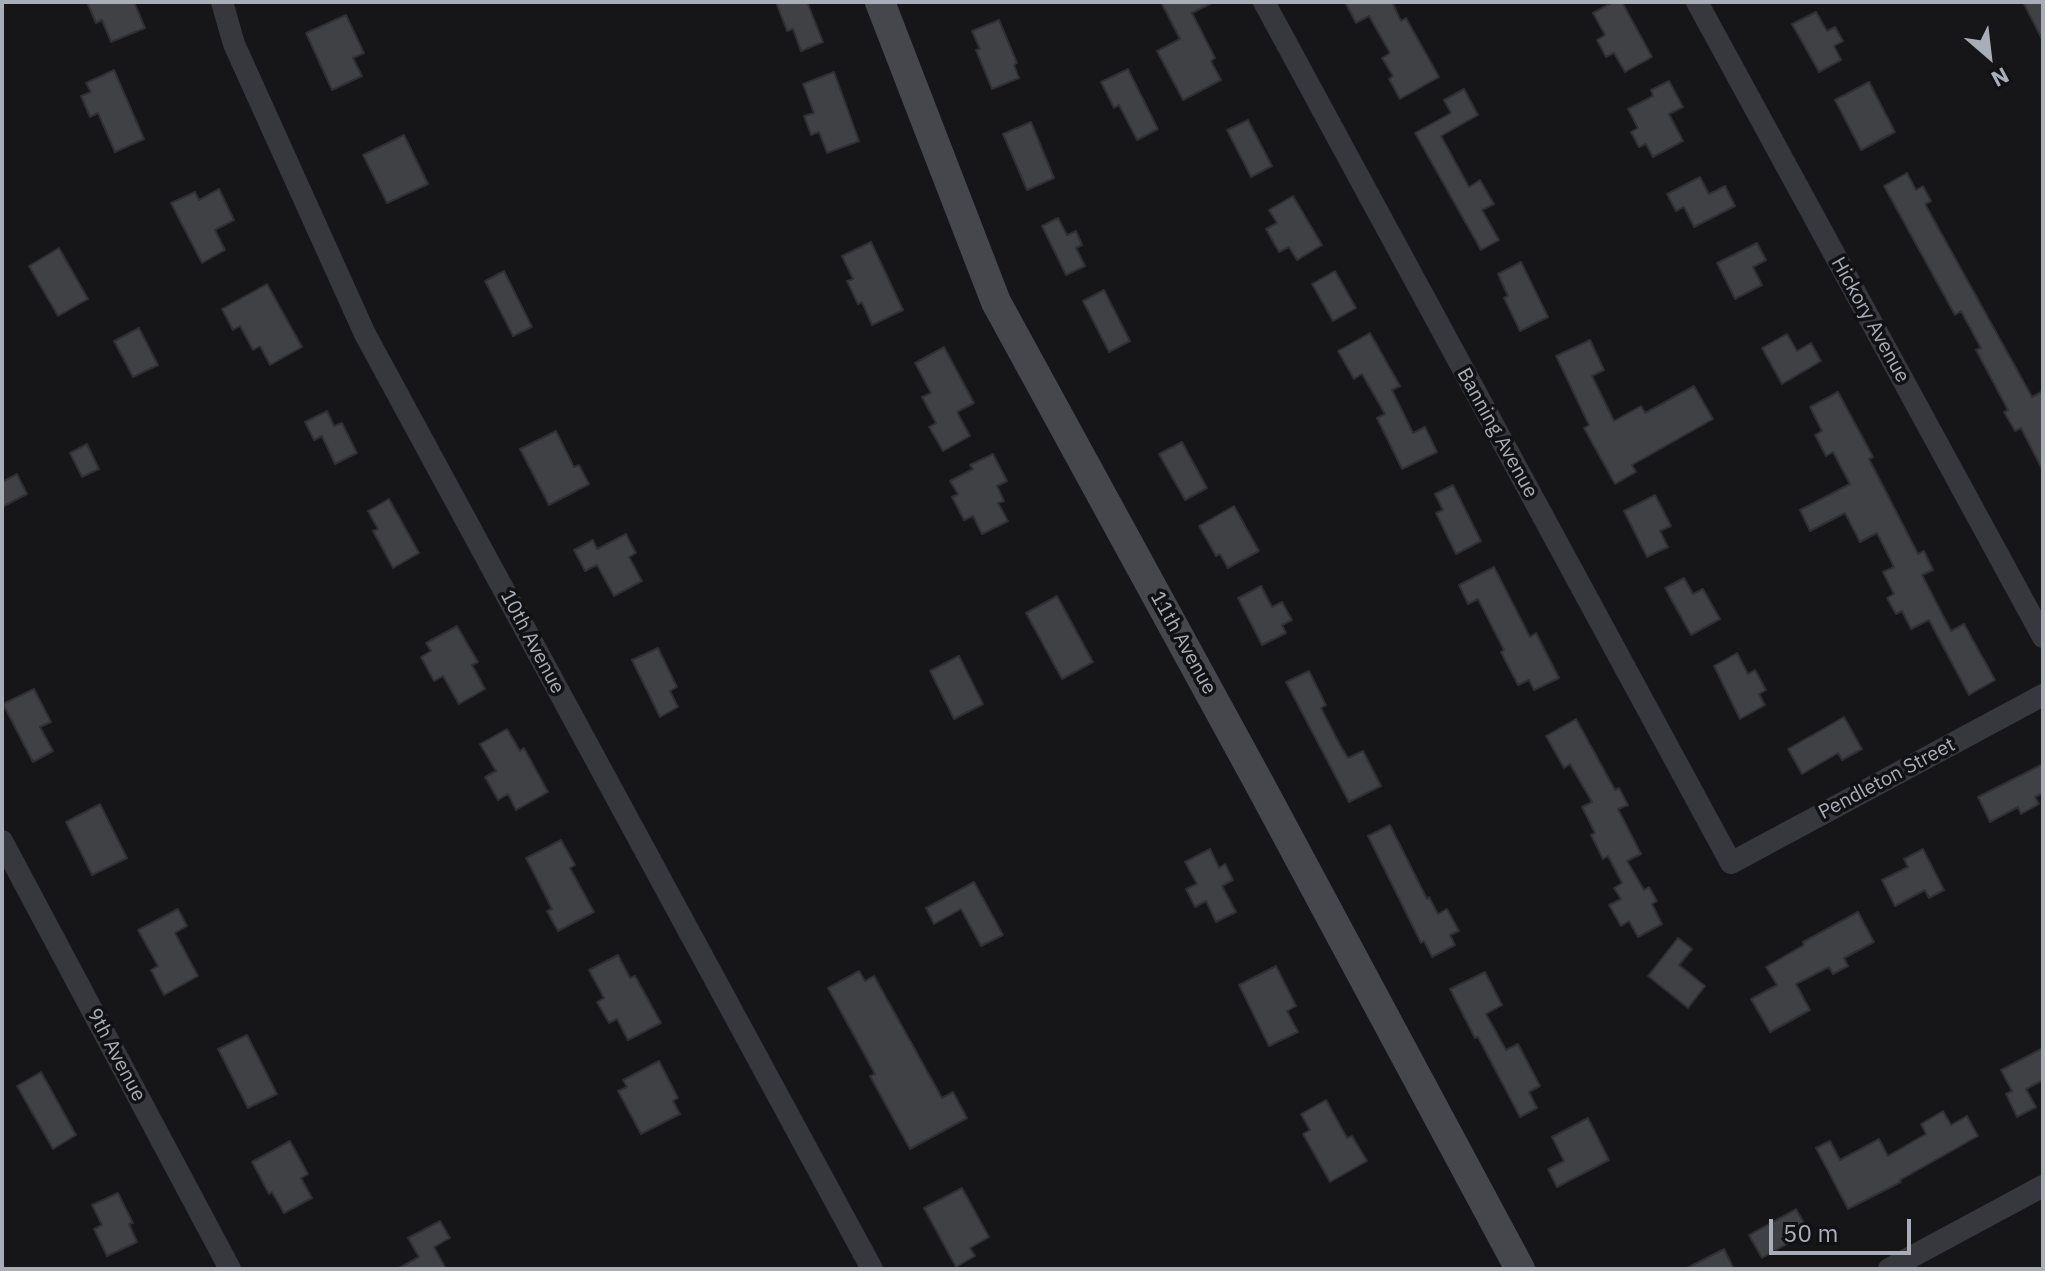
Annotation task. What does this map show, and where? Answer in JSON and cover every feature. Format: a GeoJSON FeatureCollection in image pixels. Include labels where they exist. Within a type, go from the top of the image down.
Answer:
{"type":"FeatureCollection","features":[{"type":"Feature","properties":{"kind":"main road","name":"11th Avenue"},"geometry":{"type":"LineString","coordinates":[[880,2],[996,302],[1520,1269]]}},
{"type":"Feature","properties":{"kind":"street","name":"10th Avenue"},"geometry":{"type":"LineString","coordinates":[[222,2],[234,44],[365,334],[872,1269]]}},
{"type":"Feature","properties":{"kind":"street","name":"Banning Avenue"},"geometry":{"type":"LineString","coordinates":[[1264,2],[1731,863]]}},
{"type":"Feature","properties":{"kind":"street","name":"Hickory Avenue"},"geometry":{"type":"LineString","coordinates":[[1697,2],[2043,637]]}},
{"type":"Feature","properties":{"kind":"street","name":"Pendleton Street"},"geometry":{"type":"LineString","coordinates":[[1731,863],[2043,695]]}},
{"type":"Feature","properties":{"kind":"street","name":"9th Avenue"},"geometry":{"type":"LineString","coordinates":[[2,841],[230,1269]]}},
{"type":"Feature","properties":{"kind":"street"},"geometry":{"type":"LineString","coordinates":[[1889,1269],[2043,1186]]}},
{"type":"Feature","properties":{"kind":"building"},"geometry":{"type":"Polygon","coordinates":[[[87,2],[134,2],[145,28],[111,42],[102,20],[96,23],[87,2]]]}},
{"type":"Feature","properties":{"kind":"building"},"geometry":{"type":"Polygon","coordinates":[[[776,2],[807,2],[823,42],[801,51],[793,29],[787,31],[776,2]]]}},
{"type":"Feature","properties":{"kind":"building"},"geometry":{"type":"Polygon","coordinates":[[[1161,2],[1214,2],[1192,13],[1215,58],[1211,61],[1221,80],[1183,100],[1157,51],[1180,39],[1161,2]]]}},
{"type":"Feature","properties":{"kind":"building"},"geometry":{"type":"Polygon","coordinates":[[[1345,2],[1397,2],[1393,4],[1401,21],[1406,18],[1439,77],[1400,99],[1389,79],[1393,76],[1382,58],[1390,53],[1369,16],[1356,23],[1345,2]]]}},
{"type":"Feature","properties":{"kind":"building"},"geometry":{"type":"Polygon","coordinates":[[[1613,2],[1622,2],[1652,57],[1625,72],[1614,53],[1606,57],[1597,40],[1605,35],[1593,13],[1613,2]]]}},
{"type":"Feature","properties":{"kind":"building"},"geometry":{"type":"Polygon","coordinates":[[[2023,2],[2043,2],[2043,41],[2023,2]]]}},
{"type":"Feature","properties":{"kind":"building"},"geometry":{"type":"Polygon","coordinates":[[[1816,12],[1827,31],[1835,27],[1843,41],[1834,46],[1841,60],[1819,72],[1792,24],[1816,12]]]}},
{"type":"Feature","properties":{"kind":"building"},"geometry":{"type":"Polygon","coordinates":[[[346,15],[364,53],[353,58],[362,76],[332,90],[306,33],[346,15]]]}},
{"type":"Feature","properties":{"kind":"building"},"geometry":{"type":"Polygon","coordinates":[[[999,20],[1017,63],[1014,65],[1019,78],[992,89],[976,50],[980,49],[972,31],[999,20]]]}},
{"type":"Feature","properties":{"kind":"building"},"geometry":{"type":"Polygon","coordinates":[[[1128,69],[1158,129],[1137,140],[1119,105],[1114,108],[1101,82],[1128,69]]]}},
{"type":"Feature","properties":{"kind":"building"},"geometry":{"type":"Polygon","coordinates":[[[114,70],[144,139],[115,152],[98,113],[90,117],[81,96],[91,92],[86,83],[114,70]]]}},
{"type":"Feature","properties":{"kind":"building"},"geometry":{"type":"Polygon","coordinates":[[[834,72],[859,141],[827,153],[819,132],[811,135],[804,116],[814,113],[803,84],[834,72]]]}},
{"type":"Feature","properties":{"kind":"building"},"geometry":{"type":"Polygon","coordinates":[[[1669,81],[1683,107],[1669,114],[1683,141],[1653,157],[1646,144],[1639,147],[1631,132],[1638,128],[1628,109],[1653,96],[1651,90],[1669,81]]]}},
{"type":"Feature","properties":{"kind":"building"},"geometry":{"type":"Polygon","coordinates":[[[1869,82],[1895,132],[1861,150],[1835,100],[1869,82]]]}},
{"type":"Feature","properties":{"kind":"building"},"geometry":{"type":"Polygon","coordinates":[[[1464,89],[1478,115],[1441,136],[1469,187],[1480,180],[1494,204],[1482,210],[1499,240],[1481,250],[1415,133],[1451,113],[1444,100],[1464,89]]]}},
{"type":"Feature","properties":{"kind":"building"},"geometry":{"type":"Polygon","coordinates":[[[1248,120],[1272,166],[1251,177],[1227,130],[1248,120]]]}},
{"type":"Feature","properties":{"kind":"building"},"geometry":{"type":"Polygon","coordinates":[[[1031,122],[1054,178],[1027,190],[1003,134],[1031,122]]]}},
{"type":"Feature","properties":{"kind":"building"},"geometry":{"type":"Polygon","coordinates":[[[404,135],[428,184],[387,203],[363,155],[404,135]]]}},
{"type":"Feature","properties":{"kind":"building"},"geometry":{"type":"Polygon","coordinates":[[[1907,173],[1916,190],[1923,186],[1931,201],[1925,204],[2032,397],[2043,391],[2043,471],[2021,428],[2015,431],[2004,412],[2008,410],[1976,350],[1981,348],[1961,311],[1955,315],[1884,186],[1907,173]]]}},
{"type":"Feature","properties":{"kind":"building"},"geometry":{"type":"Polygon","coordinates":[[[1700,177],[1709,194],[1725,186],[1735,206],[1694,227],[1684,207],[1676,211],[1667,194],[1700,177]]]}},
{"type":"Feature","properties":{"kind":"building"},"geometry":{"type":"Polygon","coordinates":[[[219,189],[234,220],[215,230],[225,250],[202,263],[171,203],[195,192],[199,200],[219,189]]]}},
{"type":"Feature","properties":{"kind":"building"},"geometry":{"type":"Polygon","coordinates":[[[1293,196],[1322,245],[1297,260],[1289,247],[1279,252],[1266,229],[1277,223],[1269,210],[1293,196]]]}},
{"type":"Feature","properties":{"kind":"building"},"geometry":{"type":"Polygon","coordinates":[[[1058,218],[1067,235],[1076,231],[1082,245],[1076,248],[1085,266],[1066,275],[1042,226],[1058,218]]]}},
{"type":"Feature","properties":{"kind":"building"},"geometry":{"type":"Polygon","coordinates":[[[871,242],[903,310],[872,325],[862,302],[858,304],[847,281],[853,279],[842,256],[871,242]]]}},
{"type":"Feature","properties":{"kind":"building"},"geometry":{"type":"Polygon","coordinates":[[[1757,243],[1766,260],[1753,267],[1762,285],[1735,299],[1717,263],[1757,243]]]}},
{"type":"Feature","properties":{"kind":"building"},"geometry":{"type":"Polygon","coordinates":[[[59,248],[88,299],[58,316],[29,266],[59,248]]]}},
{"type":"Feature","properties":{"kind":"building"},"geometry":{"type":"Polygon","coordinates":[[[1521,262],[1548,317],[1520,331],[1504,298],[1508,296],[1498,274],[1521,262]]]}},
{"type":"Feature","properties":{"kind":"building"},"geometry":{"type":"Polygon","coordinates":[[[504,271],[532,327],[513,336],[485,281],[504,271]]]}},
{"type":"Feature","properties":{"kind":"building"},"geometry":{"type":"Polygon","coordinates":[[[1335,271],[1356,308],[1333,321],[1312,284],[1335,271]]]}},
{"type":"Feature","properties":{"kind":"building"},"geometry":{"type":"Polygon","coordinates":[[[267,284],[302,347],[270,365],[260,346],[253,350],[240,326],[233,330],[222,309],[267,284]]]}},
{"type":"Feature","properties":{"kind":"building"},"geometry":{"type":"Polygon","coordinates":[[[1104,290],[1130,341],[1109,352],[1083,301],[1104,290]]]}},
{"type":"Feature","properties":{"kind":"building"},"geometry":{"type":"Polygon","coordinates":[[[139,328],[158,365],[133,377],[114,341],[139,328]]]}},
{"type":"Feature","properties":{"kind":"building"},"geometry":{"type":"Polygon","coordinates":[[[1370,333],[1400,386],[1392,390],[1413,433],[1425,427],[1437,452],[1402,469],[1377,418],[1385,414],[1362,374],[1354,379],[1338,351],[1370,333]]]}},
{"type":"Feature","properties":{"kind":"building"},"geometry":{"type":"Polygon","coordinates":[[[1787,334],[1797,351],[1811,343],[1821,361],[1782,384],[1762,348],[1787,334]]]}},
{"type":"Feature","properties":{"kind":"building"},"geometry":{"type":"Polygon","coordinates":[[[1590,340],[1604,370],[1592,376],[1614,421],[1641,406],[1645,413],[1694,386],[1713,419],[1632,465],[1636,472],[1615,484],[1584,428],[1589,425],[1556,356],[1590,340]]]}},
{"type":"Feature","properties":{"kind":"building"},"geometry":{"type":"Polygon","coordinates":[[[944,347],[974,403],[957,412],[970,436],[943,451],[929,427],[936,423],[922,397],[931,393],[915,363],[944,347]]]}},
{"type":"Feature","properties":{"kind":"building"},"geometry":{"type":"Polygon","coordinates":[[[1838,392],[1873,457],[1869,459],[1918,554],[1924,551],[1933,570],[1922,575],[1951,631],[1964,624],[1995,680],[1969,695],[1929,620],[1911,629],[1902,611],[1896,614],[1887,598],[1894,594],[1883,572],[1894,567],[1877,533],[1860,542],[1845,513],[1810,531],[1800,510],[1850,484],[1833,452],[1826,456],[1815,435],[1822,431],[1810,407],[1838,392]]]}},
{"type":"Feature","properties":{"kind":"building"},"geometry":{"type":"Polygon","coordinates":[[[327,411],[334,426],[342,423],[357,453],[335,464],[322,436],[314,440],[305,422],[327,411]]]}},
{"type":"Feature","properties":{"kind":"building"},"geometry":{"type":"Polygon","coordinates":[[[556,431],[574,467],[579,465],[589,484],[549,505],[520,449],[556,431]]]}},
{"type":"Feature","properties":{"kind":"building"},"geometry":{"type":"Polygon","coordinates":[[[1182,442],[1207,488],[1185,500],[1159,454],[1182,442]]]}},
{"type":"Feature","properties":{"kind":"building"},"geometry":{"type":"Polygon","coordinates":[[[87,444],[99,469],[82,477],[70,453],[87,444]]]}},
{"type":"Feature","properties":{"kind":"building"},"geometry":{"type":"Polygon","coordinates":[[[993,454],[1007,481],[997,486],[1004,501],[998,503],[1008,521],[982,534],[973,516],[964,520],[952,497],[958,494],[950,481],[973,469],[970,465],[993,454]]]}},
{"type":"Feature","properties":{"kind":"building"},"geometry":{"type":"Polygon","coordinates":[[[17,474],[27,494],[2,507],[2,482],[17,474]]]}},
{"type":"Feature","properties":{"kind":"building"},"geometry":{"type":"Polygon","coordinates":[[[1453,485],[1481,541],[1456,554],[1436,513],[1443,510],[1435,494],[1453,485]]]}},
{"type":"Feature","properties":{"kind":"building"},"geometry":{"type":"Polygon","coordinates":[[[1655,495],[1671,526],[1660,531],[1668,547],[1647,557],[1624,511],[1655,495]]]}},
{"type":"Feature","properties":{"kind":"building"},"geometry":{"type":"Polygon","coordinates":[[[389,499],[419,553],[393,568],[373,531],[378,529],[368,511],[389,499]]]}},
{"type":"Feature","properties":{"kind":"building"},"geometry":{"type":"Polygon","coordinates":[[[1234,506],[1259,551],[1228,568],[1220,554],[1216,556],[1199,526],[1234,506]]]}},
{"type":"Feature","properties":{"kind":"building"},"geometry":{"type":"Polygon","coordinates":[[[626,534],[636,553],[629,557],[642,581],[614,596],[597,565],[585,571],[574,550],[593,540],[597,549],[626,534]]]}},
{"type":"Feature","properties":{"kind":"building"},"geometry":{"type":"Polygon","coordinates":[[[1494,567],[1530,637],[1536,633],[1559,678],[1534,690],[1529,680],[1518,685],[1478,599],[1468,604],[1459,585],[1494,567]]]}},
{"type":"Feature","properties":{"kind":"building"},"geometry":{"type":"Polygon","coordinates":[[[1684,578],[1693,594],[1703,589],[1720,619],[1691,635],[1665,588],[1684,578]]]}},
{"type":"Feature","properties":{"kind":"building"},"geometry":{"type":"Polygon","coordinates":[[[1261,586],[1272,607],[1282,602],[1292,620],[1282,625],[1286,633],[1262,645],[1238,598],[1261,586]]]}},
{"type":"Feature","properties":{"kind":"building"},"geometry":{"type":"Polygon","coordinates":[[[1057,596],[1093,662],[1062,679],[1026,613],[1057,596]]]}},
{"type":"Feature","properties":{"kind":"building"},"geometry":{"type":"Polygon","coordinates":[[[457,626],[478,662],[472,665],[485,689],[459,704],[443,676],[434,681],[421,657],[431,651],[426,643],[457,626]]]}},
{"type":"Feature","properties":{"kind":"building"},"geometry":{"type":"Polygon","coordinates":[[[658,648],[677,687],[670,691],[678,707],[660,717],[632,660],[658,648]]]}},
{"type":"Feature","properties":{"kind":"building"},"geometry":{"type":"Polygon","coordinates":[[[1737,653],[1748,674],[1755,670],[1766,690],[1759,694],[1765,705],[1740,719],[1714,666],[1737,653]]]}},
{"type":"Feature","properties":{"kind":"building"},"geometry":{"type":"Polygon","coordinates":[[[959,656],[983,704],[954,719],[930,671],[959,656]]]}},
{"type":"Feature","properties":{"kind":"building"},"geometry":{"type":"Polygon","coordinates":[[[1309,671],[1326,705],[1321,708],[1348,758],[1363,751],[1381,786],[1349,802],[1286,682],[1309,671]]]}},
{"type":"Feature","properties":{"kind":"building"},"geometry":{"type":"Polygon","coordinates":[[[34,689],[51,722],[40,727],[53,751],[33,762],[3,704],[34,689]]]}},
{"type":"Feature","properties":{"kind":"building"},"geometry":{"type":"Polygon","coordinates":[[[1844,717],[1862,749],[1842,760],[1838,753],[1802,774],[1788,749],[1844,717]]]}},
{"type":"Feature","properties":{"kind":"building"},"geometry":{"type":"Polygon","coordinates":[[[1576,719],[1615,790],[1619,788],[1628,805],[1618,809],[1641,854],[1627,861],[1644,890],[1649,887],[1657,901],[1652,904],[1662,924],[1638,937],[1629,921],[1621,926],[1609,905],[1621,899],[1614,888],[1622,883],[1608,856],[1603,859],[1591,835],[1595,833],[1582,807],[1592,802],[1570,764],[1564,768],[1546,736],[1576,719]]]}},
{"type":"Feature","properties":{"kind":"building"},"geometry":{"type":"Polygon","coordinates":[[[507,729],[520,751],[524,748],[548,792],[516,810],[508,794],[498,800],[485,777],[496,771],[480,744],[507,729]]]}},
{"type":"Feature","properties":{"kind":"building"},"geometry":{"type":"Polygon","coordinates":[[[2043,764],[2043,793],[2035,797],[2039,804],[2021,814],[2018,807],[1990,822],[1978,797],[2043,764]]]}},
{"type":"Feature","properties":{"kind":"building"},"geometry":{"type":"Polygon","coordinates":[[[100,804],[127,858],[92,875],[66,822],[100,804]]]}},
{"type":"Feature","properties":{"kind":"building"},"geometry":{"type":"Polygon","coordinates":[[[1390,825],[1427,899],[1429,897],[1438,914],[1447,909],[1459,931],[1450,935],[1455,945],[1432,957],[1424,941],[1421,943],[1368,836],[1390,825]]]}},
{"type":"Feature","properties":{"kind":"building"},"geometry":{"type":"Polygon","coordinates":[[[561,840],[575,865],[570,868],[594,912],[558,931],[547,911],[552,909],[526,858],[561,840]]]}},
{"type":"Feature","properties":{"kind":"building"},"geometry":{"type":"Polygon","coordinates":[[[1210,849],[1219,868],[1225,864],[1233,880],[1222,886],[1236,912],[1216,922],[1206,901],[1195,907],[1186,889],[1197,884],[1185,862],[1210,849]]]}},
{"type":"Feature","properties":{"kind":"building"},"geometry":{"type":"Polygon","coordinates":[[[1923,849],[1944,890],[1929,898],[1925,890],[1895,906],[1882,880],[1908,867],[1904,859],[1923,849]]]}},
{"type":"Feature","properties":{"kind":"building"},"geometry":{"type":"Polygon","coordinates":[[[974,882],[1003,935],[981,946],[961,909],[934,924],[926,908],[974,882]]]}},
{"type":"Feature","properties":{"kind":"building"},"geometry":{"type":"Polygon","coordinates":[[[178,909],[187,926],[175,933],[198,976],[164,995],[151,970],[158,966],[138,930],[178,909]]]}},
{"type":"Feature","properties":{"kind":"building"},"geometry":{"type":"Polygon","coordinates":[[[1858,912],[1874,942],[1844,958],[1848,966],[1833,974],[1829,967],[1796,984],[1810,1010],[1770,1032],[1751,999],[1777,985],[1766,967],[1804,945],[1803,942],[1858,912]]]}},
{"type":"Feature","properties":{"kind":"building"},"geometry":{"type":"Polygon","coordinates":[[[1678,938],[1692,949],[1679,965],[1705,986],[1688,1008],[1648,976],[1678,938]]]}},
{"type":"Feature","properties":{"kind":"building"},"geometry":{"type":"Polygon","coordinates":[[[618,955],[630,978],[635,976],[661,1023],[628,1040],[617,1019],[609,1023],[597,1002],[604,998],[589,970],[618,955]]]}},
{"type":"Feature","properties":{"kind":"building"},"geometry":{"type":"Polygon","coordinates":[[[1276,966],[1296,1006],[1287,1011],[1298,1032],[1269,1046],[1239,985],[1276,966]]]}},
{"type":"Feature","properties":{"kind":"building"},"geometry":{"type":"Polygon","coordinates":[[[859,971],[865,981],[874,976],[942,1098],[953,1092],[967,1118],[910,1149],[870,1076],[875,1074],[828,988],[859,971]]]}},
{"type":"Feature","properties":{"kind":"building"},"geometry":{"type":"Polygon","coordinates":[[[1485,972],[1502,1005],[1486,1014],[1506,1050],[1518,1044],[1540,1086],[1529,1092],[1537,1108],[1520,1117],[1450,989],[1485,972]]]}},
{"type":"Feature","properties":{"kind":"building"},"geometry":{"type":"Polygon","coordinates":[[[247,1035],[277,1094],[248,1108],[218,1049],[247,1035]]]}},
{"type":"Feature","properties":{"kind":"building"},"geometry":{"type":"Polygon","coordinates":[[[2043,1048],[2043,1080],[2026,1089],[2036,1107],[2017,1117],[2006,1094],[2012,1091],[2001,1070],[2043,1048]]]}},
{"type":"Feature","properties":{"kind":"building"},"geometry":{"type":"Polygon","coordinates":[[[659,1061],[678,1098],[673,1101],[680,1114],[641,1134],[618,1091],[627,1087],[623,1080],[659,1061]]]}},
{"type":"Feature","properties":{"kind":"building"},"geometry":{"type":"Polygon","coordinates":[[[41,1072],[76,1135],[53,1149],[17,1086],[41,1072]]]}},
{"type":"Feature","properties":{"kind":"building"},"geometry":{"type":"Polygon","coordinates":[[[1326,1100],[1347,1138],[1352,1136],[1367,1161],[1330,1182],[1303,1134],[1310,1130],[1301,1114],[1326,1100]]]}},
{"type":"Feature","properties":{"kind":"building"},"geometry":{"type":"Polygon","coordinates":[[[1943,1111],[1951,1125],[1967,1116],[1978,1136],[1901,1182],[1848,1209],[1816,1148],[1830,1141],[1840,1160],[1879,1139],[1888,1156],[1926,1134],[1921,1124],[1943,1111]]]}},
{"type":"Feature","properties":{"kind":"building"},"geometry":{"type":"Polygon","coordinates":[[[1588,1118],[1609,1160],[1557,1187],[1548,1169],[1564,1161],[1552,1137],[1588,1118]]]}},
{"type":"Feature","properties":{"kind":"building"},"geometry":{"type":"Polygon","coordinates":[[[290,1141],[308,1174],[301,1178],[312,1198],[284,1213],[272,1192],[269,1194],[252,1162],[290,1141]]]}},
{"type":"Feature","properties":{"kind":"building"},"geometry":{"type":"Polygon","coordinates":[[[962,1188],[989,1237],[970,1248],[975,1256],[956,1267],[924,1208],[962,1188]]]}},
{"type":"Feature","properties":{"kind":"building"},"geometry":{"type":"Polygon","coordinates":[[[118,1193],[133,1223],[129,1224],[137,1242],[107,1256],[94,1229],[102,1225],[92,1205],[118,1193]]]}},
{"type":"Feature","properties":{"kind":"building"},"geometry":{"type":"Polygon","coordinates":[[[1796,1209],[1807,1228],[1792,1236],[1794,1240],[1762,1258],[1749,1235],[1796,1209]]]}},
{"type":"Feature","properties":{"kind":"building"},"geometry":{"type":"Polygon","coordinates":[[[440,1221],[450,1238],[434,1247],[446,1269],[397,1269],[419,1257],[408,1238],[440,1221]]]}},
{"type":"Feature","properties":{"kind":"building"},"geometry":{"type":"Polygon","coordinates":[[[1724,1249],[1734,1269],[1685,1269],[1724,1249]]]}}]}
